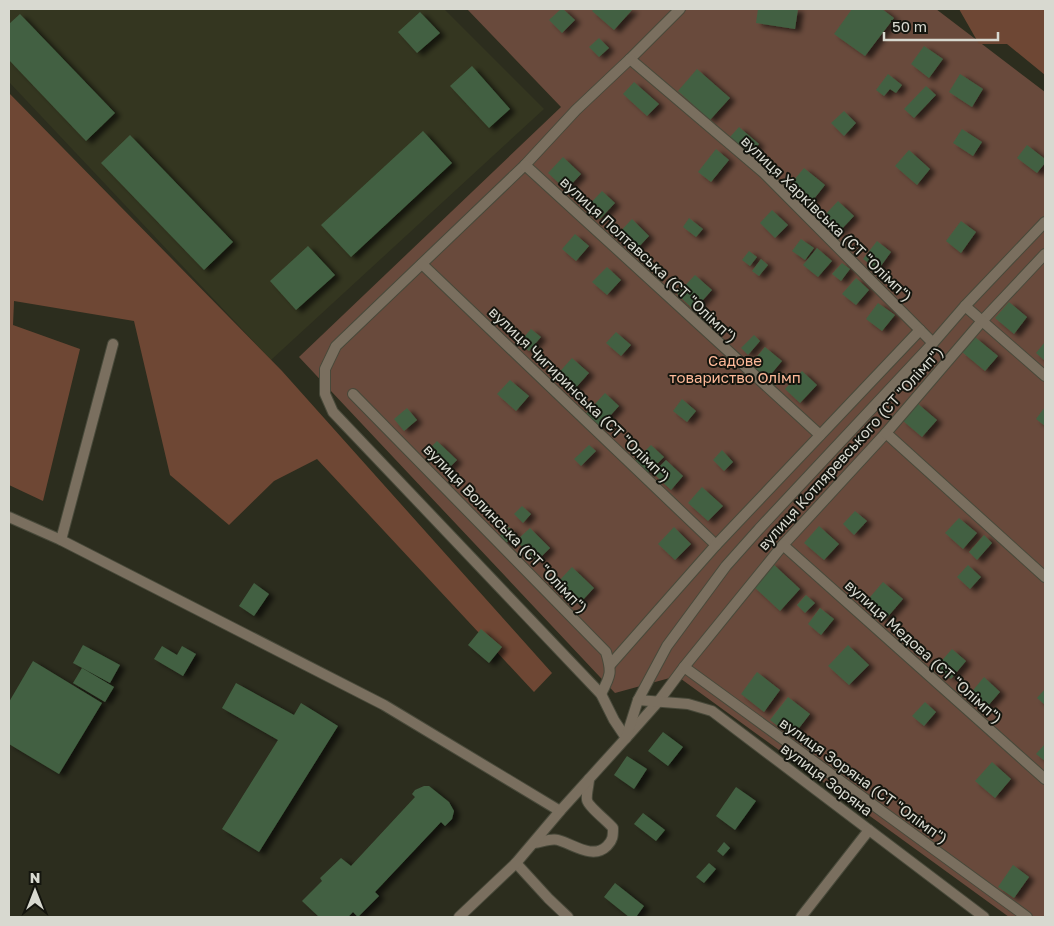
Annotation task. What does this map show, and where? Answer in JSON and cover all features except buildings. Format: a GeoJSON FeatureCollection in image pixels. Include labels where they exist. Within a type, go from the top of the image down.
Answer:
{"type":"FeatureCollection","features":[{"type":"Feature","properties":{"kind":"street"},"geometry":{"type":"LineString","coordinates":[[626,738],[614,720],[601,694],[333,412],[325,394],[325,369],[336,346],[525,165],[576,110],[680,9]]}},
{"type":"Feature","properties":{"kind":"street","name":"вулиця Харківська (СТ \"Олімп\")"},"geometry":{"type":"LineString","coordinates":[[630,59],[764,173],[933,343]]}},
{"type":"Feature","properties":{"kind":"street","name":"вулиця Полтавська (СТ \"Олімп\")"},"geometry":{"type":"LineString","coordinates":[[525,165],[820,435]]}},
{"type":"Feature","properties":{"kind":"street"},"geometry":{"type":"LineString","coordinates":[[626,738],[638,700],[667,646],[726,566],[965,306],[1045,222]]}},
{"type":"Feature","properties":{"kind":"street","name":"вулиця Котляревського (СТ \"Олімп\")"},"geometry":{"type":"LineString","coordinates":[[459,917],[516,863],[534,843],[658,702],[783,545],[886,433],[982,321],[1045,254]]}},
{"type":"Feature","properties":{"kind":"street","name":"вулиця Чигиринська (СТ \"Олімп\")"},"geometry":{"type":"LineString","coordinates":[[422,264],[716,545]]}},
{"type":"Feature","properties":{"kind":"street"},"geometry":{"type":"LineString","coordinates":[[965,306],[1045,376]]}},
{"type":"Feature","properties":{"kind":"street","name":"вулиця Котляревського (СТ \"Олімп\")"},"geometry":{"type":"LineString","coordinates":[[610,665],[716,545],[920,330]]}},
{"type":"Feature","properties":{"kind":"street"},"geometry":{"type":"LineString","coordinates":[[61,540],[113,344]]}},
{"type":"Feature","properties":{"kind":"street","name":"вулиця Волинська (СТ \"Олімп\")"},"geometry":{"type":"LineString","coordinates":[[353,394],[606,652],[610,665]]}},
{"type":"Feature","properties":{"kind":"street"},"geometry":{"type":"LineString","coordinates":[[886,433],[1045,577]]}},
{"type":"Feature","properties":{"kind":"street"},"geometry":{"type":"LineString","coordinates":[[9,517],[61,540],[384,705],[560,812]]}},
{"type":"Feature","properties":{"kind":"street","name":"вулиця Медова (СТ \"Олімп\")"},"geometry":{"type":"LineString","coordinates":[[783,545],[1045,779]]}},
{"type":"Feature","properties":{"kind":"street"},"geometry":{"type":"LineString","coordinates":[[601,694],[610,678],[610,665]]}},
{"type":"Feature","properties":{"kind":"street","name":"вулиця Зоряна (СТ \"Олімп\")"},"geometry":{"type":"LineString","coordinates":[[684,667],[1027,917]]}},
{"type":"Feature","properties":{"kind":"street","name":"вулиця Зоряна"},"geometry":{"type":"LineString","coordinates":[[638,700],[688,704],[712,711],[984,917]]}},
{"type":"Feature","properties":{"kind":"street"},"geometry":{"type":"LineString","coordinates":[[590,779],[587,801],[591,808]]}},
{"type":"Feature","properties":{"kind":"street"},"geometry":{"type":"LineString","coordinates":[[534,843],[556,839],[580,849],[595,852],[606,848],[613,838],[613,828],[591,808],[578,804],[560,812],[552,832],[556,839]]}},
{"type":"Feature","properties":{"kind":"street"},"geometry":{"type":"LineString","coordinates":[[802,917],[869,830]]}},
{"type":"Feature","properties":{"kind":"street"},"geometry":{"type":"LineString","coordinates":[[516,863],[568,917]]}},
{"type":"Feature","properties":{"kind":"shaded area"},"geometry":{"type":"Polygon","coordinates":[[[9,9],[444,9],[544,109],[271,360],[9,82],[9,9]]]}},
{"type":"Feature","properties":{"kind":"shaded area"},"geometry":{"type":"Polygon","coordinates":[[[959,9],[1045,9],[1045,75],[1007,44],[979,44],[959,9]]]}},
{"type":"Feature","properties":{"kind":"shaded area"},"geometry":{"type":"Polygon","coordinates":[[[9,93],[282,371],[552,673],[534,692],[317,459],[274,481],[229,525],[170,475],[134,321],[14,301],[13,325],[80,349],[43,501],[9,485],[9,93]]]}},
{"type":"Feature","properties":{"kind":"green space","name":"Садове товариство Олімп"},"geometry":{"type":"Polygon","coordinates":[[[467,9],[936,9],[1045,92],[1045,917],[1009,917],[677,676],[615,693],[299,357],[561,107],[467,9]]]}}]}
